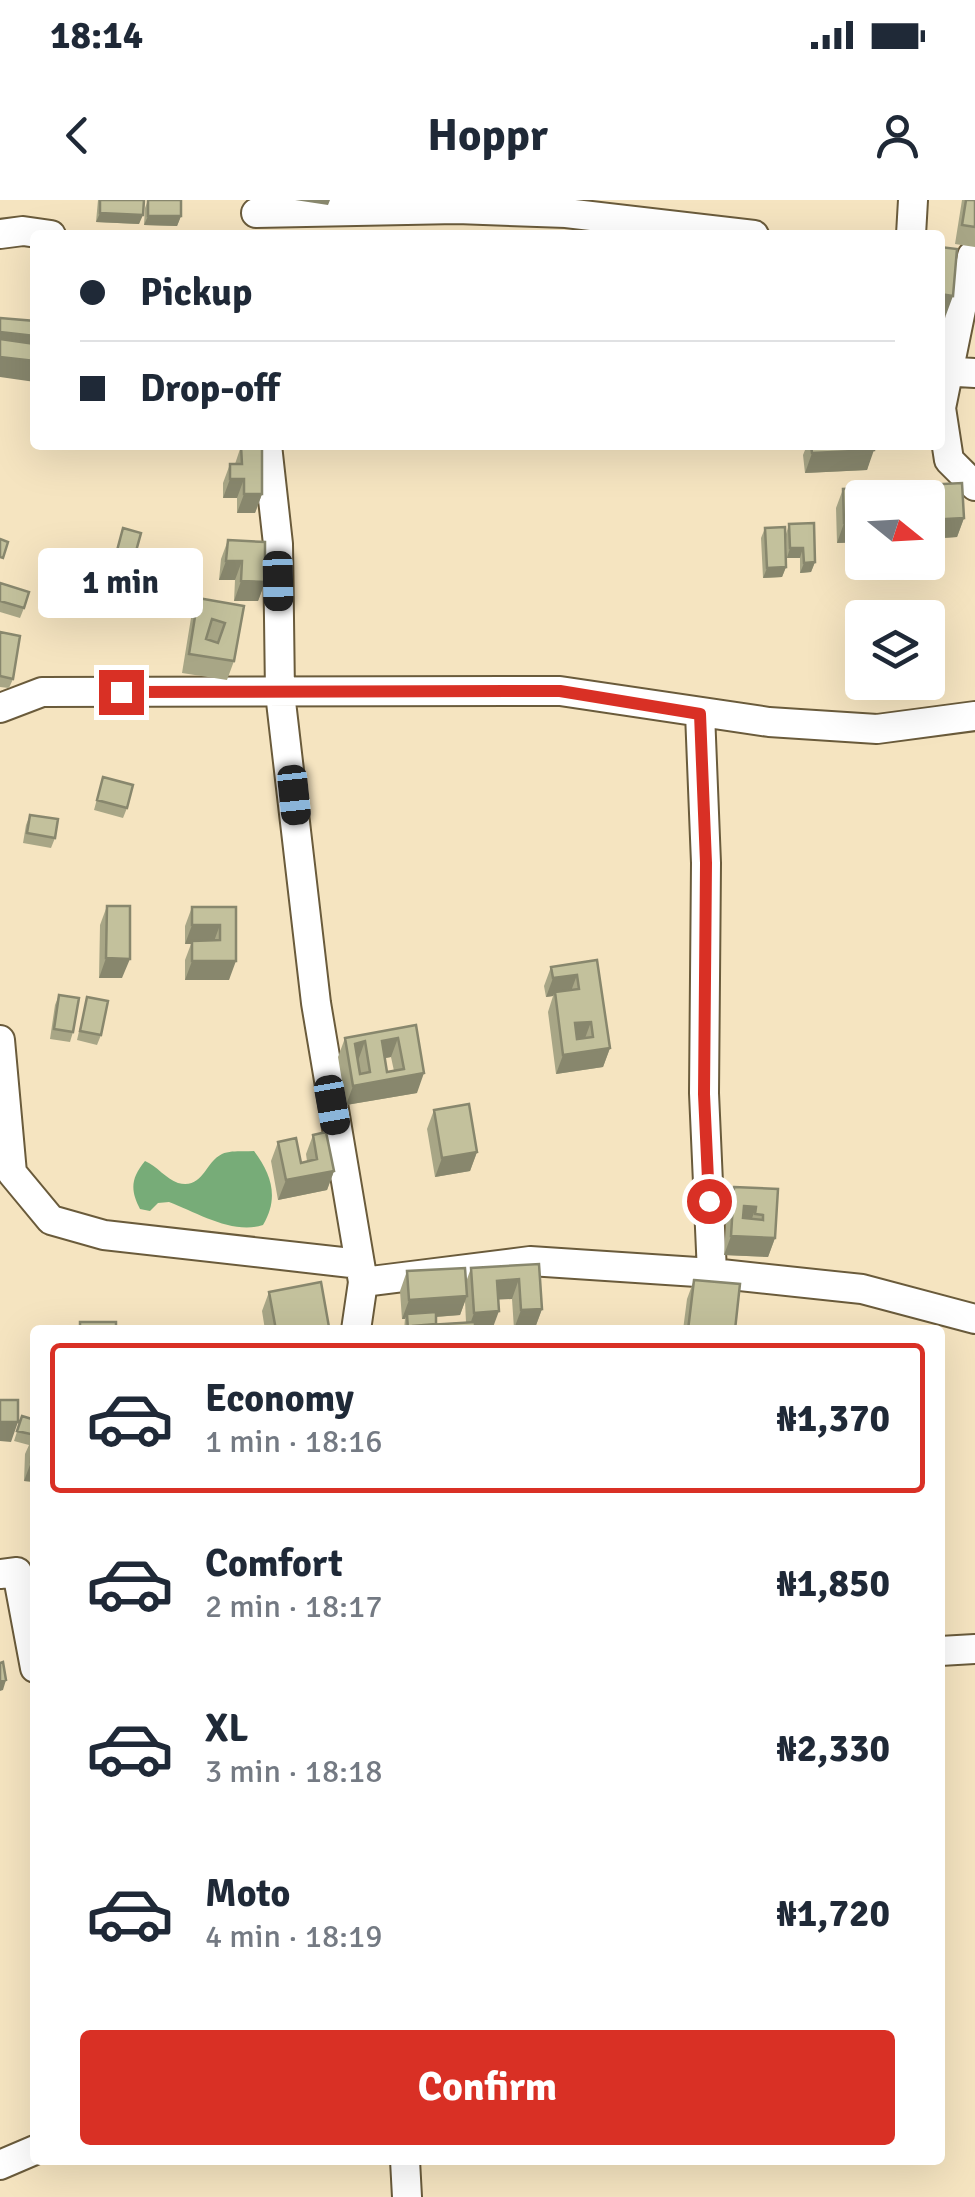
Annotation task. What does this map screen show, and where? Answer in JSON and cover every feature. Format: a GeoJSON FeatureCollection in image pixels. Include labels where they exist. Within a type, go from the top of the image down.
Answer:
{"type":"FeatureCollection","features":[{"type":"Feature","properties":{"kind":"street"},"geometry":{"type":"LineString","coordinates":[[911,230],[913,200]]}},
{"type":"Feature","properties":{"kind":"street"},"geometry":{"type":"LineString","coordinates":[[256,216],[457,209],[705,230]]}},
{"type":"Feature","properties":{"kind":"street"},"geometry":{"type":"LineString","coordinates":[[0,234],[30,232]]}},
{"type":"Feature","properties":{"kind":"street"},"geometry":{"type":"LineString","coordinates":[[945,253],[974,256],[954,372],[945,397]]}},
{"type":"Feature","properties":{"kind":"street"},"geometry":{"type":"LineString","coordinates":[[945,434],[949,460],[975,486]]}},
{"type":"Feature","properties":{"kind":"street"},"geometry":{"type":"LineString","coordinates":[[268,450],[278,544],[280,693],[316,1004],[361,1273],[356,1325]]}},
{"type":"Feature","properties":{"kind":"street"},"geometry":{"type":"LineString","coordinates":[[0,708],[42,692],[560,691],[700,714],[877,728],[975,716]]}},
{"type":"Feature","properties":{"kind":"street"},"geometry":{"type":"LineString","coordinates":[[700,714],[706,863],[704,1094],[712,1273]]}},
{"type":"Feature","properties":{"kind":"street"},"geometry":{"type":"LineString","coordinates":[[0,1040],[12,1173],[51,1220],[104,1235],[361,1273],[530,1261],[712,1273],[862,1289],[975,1320]]}},
{"type":"Feature","properties":{"kind":"street"},"geometry":{"type":"LineString","coordinates":[[17,1572],[30,1641]]}},
{"type":"Feature","properties":{"kind":"street"},"geometry":{"type":"LineString","coordinates":[[945,1650],[975,1649]]}},
{"type":"Feature","properties":{"kind":"street"},"geometry":{"type":"LineString","coordinates":[[0,2165],[30,2152]]}},
{"type":"Feature","properties":{"kind":"street"},"geometry":{"type":"LineString","coordinates":[[405,2165],[406,2197]]}},
{"type":"Feature","properties":{"kind":"shaded area"},"geometry":{"type":"Polygon","coordinates":[[[254,1151],[271,1187],[271,1205],[263,1225],[228,1225],[169,1202],[158,1203],[150,1211],[140,1209],[133,1190],[145,1161],[174,1181],[187,1184],[199,1179],[222,1154],[254,1151]]]}},
{"type":"Feature","properties":{"kind":"building"},"geometry":{"type":"Polygon","coordinates":[[[100,200],[144,200],[143,215],[100,213],[100,200]]]}},
{"type":"Feature","properties":{"kind":"building"},"geometry":{"type":"Polygon","coordinates":[[[148,200],[181,200],[181,216],[148,216],[148,200]]]}},
{"type":"Feature","properties":{"kind":"building"},"geometry":{"type":"Polygon","coordinates":[[[966,200],[975,200],[975,227],[962,225],[966,200]]]}},
{"type":"Feature","properties":{"kind":"building"},"geometry":{"type":"Polygon","coordinates":[[[945,248],[957,249],[953,296],[945,295],[945,248]]]}},
{"type":"Feature","properties":{"kind":"building"},"geometry":{"type":"Polygon","coordinates":[[[0,318],[30,321],[30,335],[0,332],[0,318]]]}},
{"type":"Feature","properties":{"kind":"building"},"geometry":{"type":"Polygon","coordinates":[[[0,339],[30,343],[30,360],[0,357],[0,339]]]}},
{"type":"Feature","properties":{"kind":"building"},"geometry":{"type":"Polygon","coordinates":[[[241,450],[262,450],[262,494],[244,494],[244,479],[230,479],[230,464],[242,464],[241,450]]]}},
{"type":"Feature","properties":{"kind":"building"},"geometry":{"type":"Polygon","coordinates":[[[812,450],[874,450],[812,453],[812,450]]]}},
{"type":"Feature","properties":{"kind":"building"},"geometry":{"type":"Polygon","coordinates":[[[962,483],[964,518],[945,519],[945,484],[962,483]]]}},
{"type":"Feature","properties":{"kind":"building"},"geometry":{"type":"Polygon","coordinates":[[[814,523],[815,562],[804,563],[803,548],[790,548],[789,524],[814,523]]]}},
{"type":"Feature","properties":{"kind":"building"},"geometry":{"type":"Polygon","coordinates":[[[785,527],[786,567],[767,568],[765,528],[785,527]]]}},
{"type":"Feature","properties":{"kind":"building"},"geometry":{"type":"Polygon","coordinates":[[[123,528],[141,533],[133,562],[115,558],[123,528]]]}},
{"type":"Feature","properties":{"kind":"building"},"geometry":{"type":"Polygon","coordinates":[[[0,539],[8,542],[3,558],[0,557],[0,539]]]}},
{"type":"Feature","properties":{"kind":"building"},"geometry":{"type":"Polygon","coordinates":[[[228,540],[265,542],[265,582],[241,581],[242,561],[226,561],[228,540]]]}},
{"type":"Feature","properties":{"kind":"building"},"geometry":{"type":"Polygon","coordinates":[[[0,583],[29,592],[24,608],[0,601],[0,583]]]}},
{"type":"Feature","properties":{"kind":"building"},"geometry":{"type":"Polygon","coordinates":[[[198,598],[244,606],[234,661],[189,654],[198,598]],[[212,619],[206,639],[218,643],[225,623],[212,619]]]}},
{"type":"Feature","properties":{"kind":"building"},"geometry":{"type":"Polygon","coordinates":[[[0,632],[20,636],[13,679],[0,676],[0,632]]]}},
{"type":"Feature","properties":{"kind":"building"},"geometry":{"type":"Polygon","coordinates":[[[103,777],[133,785],[127,808],[97,800],[103,777]]]}},
{"type":"Feature","properties":{"kind":"building"},"geometry":{"type":"Polygon","coordinates":[[[30,815],[58,819],[55,838],[27,833],[30,815]]]}},
{"type":"Feature","properties":{"kind":"building"},"geometry":{"type":"Polygon","coordinates":[[[107,906],[130,906],[130,959],[106,958],[107,906]]]}},
{"type":"Feature","properties":{"kind":"building"},"geometry":{"type":"Polygon","coordinates":[[[192,907],[236,907],[236,961],[192,961],[192,941],[220,940],[220,925],[192,925],[192,907]]]}},
{"type":"Feature","properties":{"kind":"building"},"geometry":{"type":"Polygon","coordinates":[[[597,960],[610,1048],[563,1055],[555,992],[579,989],[577,975],[553,978],[551,967],[597,960]],[[591,1022],[575,1023],[577,1039],[593,1037],[591,1022]]]}},
{"type":"Feature","properties":{"kind":"building"},"geometry":{"type":"Polygon","coordinates":[[[59,995],[79,998],[73,1032],[54,1029],[59,995]]]}},
{"type":"Feature","properties":{"kind":"building"},"geometry":{"type":"Polygon","coordinates":[[[87,997],[108,1001],[101,1035],[80,1031],[87,997]]]}},
{"type":"Feature","properties":{"kind":"building"},"geometry":{"type":"Polygon","coordinates":[[[416,1025],[424,1073],[353,1086],[345,1038],[416,1025]],[[398,1038],[382,1041],[387,1072],[404,1069],[398,1038]],[[365,1041],[355,1044],[360,1074],[370,1072],[365,1041]]]}},
{"type":"Feature","properties":{"kind":"building"},"geometry":{"type":"Polygon","coordinates":[[[469,1104],[477,1152],[442,1158],[434,1110],[469,1104]]]}},
{"type":"Feature","properties":{"kind":"building"},"geometry":{"type":"Polygon","coordinates":[[[326,1132],[334,1171],[286,1180],[278,1142],[296,1138],[301,1163],[317,1159],[313,1135],[326,1132]]]}},
{"type":"Feature","properties":{"kind":"building"},"geometry":{"type":"Polygon","coordinates":[[[734,1187],[778,1189],[775,1238],[731,1236],[734,1187]],[[744,1206],[743,1218],[763,1220],[763,1215],[755,1214],[756,1207],[744,1206]]]}},
{"type":"Feature","properties":{"kind":"building"},"geometry":{"type":"Polygon","coordinates":[[[539,1264],[542,1309],[521,1310],[519,1279],[497,1281],[499,1311],[474,1313],[471,1268],[539,1264]]]}},
{"type":"Feature","properties":{"kind":"building"},"geometry":{"type":"Polygon","coordinates":[[[465,1268],[467,1296],[409,1300],[407,1271],[465,1268]]]}},
{"type":"Feature","properties":{"kind":"building"},"geometry":{"type":"Polygon","coordinates":[[[694,1280],[740,1284],[736,1325],[689,1325],[694,1280]]]}},
{"type":"Feature","properties":{"kind":"building"},"geometry":{"type":"Polygon","coordinates":[[[321,1282],[329,1325],[275,1325],[269,1292],[321,1282]]]}},
{"type":"Feature","properties":{"kind":"building"},"geometry":{"type":"Polygon","coordinates":[[[436,1312],[436,1324],[408,1325],[407,1314],[436,1312]]]}},
{"type":"Feature","properties":{"kind":"building"},"geometry":{"type":"Polygon","coordinates":[[[80,1322],[116,1322],[116,1325],[80,1322]]]}},
{"type":"Feature","properties":{"kind":"building"},"geometry":{"type":"Polygon","coordinates":[[[475,1322],[475,1325],[428,1325],[475,1322]]]}},
{"type":"Feature","properties":{"kind":"building"},"geometry":{"type":"Polygon","coordinates":[[[0,1400],[18,1400],[18,1422],[0,1422],[0,1400]]]}},
{"type":"Feature","properties":{"kind":"building"},"geometry":{"type":"Polygon","coordinates":[[[22,1416],[30,1418],[30,1434],[17,1431],[22,1416]]]}},
{"type":"Feature","properties":{"kind":"building"},"geometry":{"type":"Polygon","coordinates":[[[3,1662],[6,1680],[0,1682],[0,1663],[3,1662]]]}},
{"type":"Feature","properties":{"kind":"route"},"geometry":{"type":"LineString","coordinates":[[121,692],[560,691],[700,714],[706,863],[704,1094],[709,1201]]}}]}
